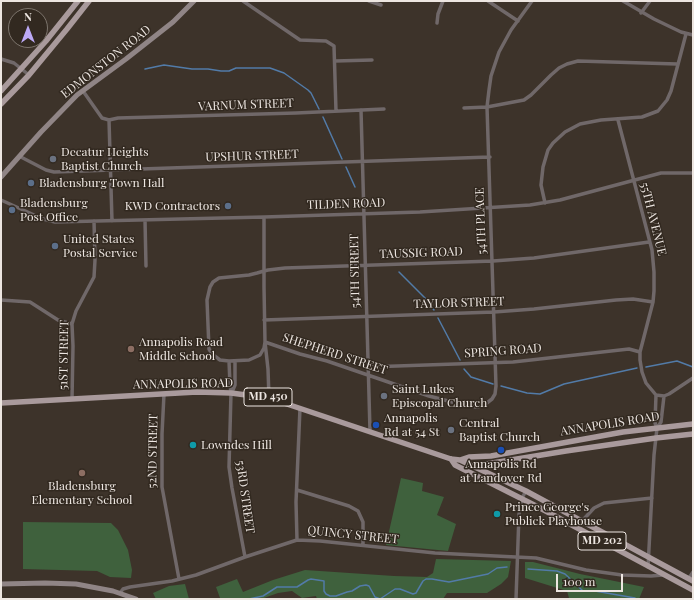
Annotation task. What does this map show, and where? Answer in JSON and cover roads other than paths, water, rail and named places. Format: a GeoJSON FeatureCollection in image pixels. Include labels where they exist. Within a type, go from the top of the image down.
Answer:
{"type":"FeatureCollection","features":[{"type":"Feature","properties":{"kind":"main road"},"geometry":{"type":"LineString","coordinates":[[1,91],[46,41],[78,1]]}},
{"type":"Feature","properties":{"kind":"main road"},"geometry":{"type":"LineString","coordinates":[[1,104],[29,75],[89,1]]}},
{"type":"Feature","properties":{"kind":"main road","name":"ANNAPOLIS ROAD"},"geometry":{"type":"LineString","coordinates":[[1,403],[164,394],[213,392],[231,393],[269,398],[451,459]]}},
{"type":"Feature","properties":{"kind":"main road","name":"ANNAPOLIS ROAD"},"geometry":{"type":"LineString","coordinates":[[460,460],[469,457],[491,456],[608,434],[693,424]]}},
{"type":"Feature","properties":{"kind":"main road","name":"ANNAPOLIS ROAD"},"geometry":{"type":"LineString","coordinates":[[464,469],[473,466],[566,451],[693,434]]}},
{"type":"Feature","properties":{"kind":"main road","name":"MD 450"},"geometry":{"type":"LineString","coordinates":[[451,459],[460,460]]}},
{"type":"Feature","properties":{"kind":"main road","name":"MD 450"},"geometry":{"type":"LineString","coordinates":[[451,459],[455,465],[464,469]]}},
{"type":"Feature","properties":{"kind":"main road","name":"MD 202"},"geometry":{"type":"LineString","coordinates":[[460,460],[526,491],[691,580]]}},
{"type":"Feature","properties":{"kind":"main road"},"geometry":{"type":"LineString","coordinates":[[492,474],[491,469],[493,463]]}},
{"type":"Feature","properties":{"kind":"main road","name":"MD 202"},"geometry":{"type":"LineString","coordinates":[[464,469],[522,498],[693,590]]}},
{"type":"Feature","properties":{"kind":"street","name":"EDMONSTON ROAD"},"geometry":{"type":"LineString","coordinates":[[1,177],[65,107],[83,91],[173,22],[194,1]]}},
{"type":"Feature","properties":{"kind":"street"},"geometry":{"type":"LineString","coordinates":[[243,1],[300,40],[322,40],[332,43],[335,59],[336,111]]}},
{"type":"Feature","properties":{"kind":"street"},"geometry":{"type":"LineString","coordinates":[[370,1],[381,5]]}},
{"type":"Feature","properties":{"kind":"street"},"geometry":{"type":"LineString","coordinates":[[436,23],[444,1]]}},
{"type":"Feature","properties":{"kind":"street"},"geometry":{"type":"LineString","coordinates":[[488,1],[518,21],[532,1]]}},
{"type":"Feature","properties":{"kind":"street"},"geometry":{"type":"LineString","coordinates":[[623,1],[641,13],[686,34],[693,35]]}},
{"type":"Feature","properties":{"kind":"street"},"geometry":{"type":"LineString","coordinates":[[641,13],[650,1]]}},
{"type":"Feature","properties":{"kind":"street","name":"54TH PLACE"},"geometry":{"type":"LineString","coordinates":[[468,405],[476,407],[483,406],[492,399],[495,394],[496,363],[490,158],[487,107],[494,63],[505,39],[518,21]]}},
{"type":"Feature","properties":{"kind":"street"},"geometry":{"type":"LineString","coordinates":[[545,203],[542,185],[543,167],[548,150],[553,143],[565,132],[580,124],[596,121],[642,118],[658,111],[667,100],[686,34]]}},
{"type":"Feature","properties":{"kind":"street"},"geometry":{"type":"LineString","coordinates":[[1,59],[14,63],[29,75]]}},
{"type":"Feature","properties":{"kind":"street"},"geometry":{"type":"LineString","coordinates":[[335,59],[372,60]]}},
{"type":"Feature","properties":{"kind":"street"},"geometry":{"type":"LineString","coordinates":[[464,108],[487,107],[524,100],[531,95],[550,75],[567,64],[592,61],[677,64]]}},
{"type":"Feature","properties":{"kind":"street"},"geometry":{"type":"LineString","coordinates":[[83,91],[102,118],[109,120],[112,221]]}},
{"type":"Feature","properties":{"kind":"street","name":"VARNUM STREET"},"geometry":{"type":"LineString","coordinates":[[109,120],[118,118],[384,109]]}},
{"type":"Feature","properties":{"kind":"street","name":"54TH STREET"},"geometry":{"type":"LineString","coordinates":[[361,110],[370,431]]}},
{"type":"Feature","properties":{"kind":"street","name":"55TH AVENUE"},"geometry":{"type":"LineString","coordinates":[[618,120],[632,180],[649,242],[654,272],[653,302],[640,352],[642,372],[646,383],[656,395]]}},
{"type":"Feature","properties":{"kind":"street","name":"UPSHUR STREET"},"geometry":{"type":"LineString","coordinates":[[19,156],[50,172],[490,158]]}},
{"type":"Feature","properties":{"kind":"street","name":"TILDEN ROAD"},"geometry":{"type":"LineString","coordinates":[[1,200],[49,221],[94,222],[364,214],[491,209],[545,203],[632,180],[670,172],[693,173]]}},
{"type":"Feature","properties":{"kind":"street"},"geometry":{"type":"LineString","coordinates":[[264,217],[264,320],[269,398]]}},
{"type":"Feature","properties":{"kind":"street"},"geometry":{"type":"LineString","coordinates":[[145,220],[146,266]]}},
{"type":"Feature","properties":{"kind":"street","name":"51ST STREET"},"geometry":{"type":"LineString","coordinates":[[72,399],[72,324],[76,311],[94,277],[94,222]]}},
{"type":"Feature","properties":{"kind":"street","name":"TAUSSIG ROAD"},"geometry":{"type":"LineString","coordinates":[[229,361],[216,358],[209,349],[208,292],[213,282],[219,278],[249,275],[285,268],[493,261],[554,255],[649,242]]}},
{"type":"Feature","properties":{"kind":"street","name":"TAYLOR STREET"},"geometry":{"type":"LineString","coordinates":[[264,320],[494,312],[633,299],[653,302]]}},
{"type":"Feature","properties":{"kind":"street"},"geometry":{"type":"LineString","coordinates":[[1,300],[30,302],[58,320],[72,324]]}},
{"type":"Feature","properties":{"kind":"street"},"geometry":{"type":"LineString","coordinates":[[231,393],[229,361],[250,360],[257,357],[262,352],[265,342]]}},
{"type":"Feature","properties":{"kind":"street","name":"SHEPHERD STREET"},"geometry":{"type":"LineString","coordinates":[[265,342],[429,396],[468,405]]}},
{"type":"Feature","properties":{"kind":"street","name":"SPRING ROAD"},"geometry":{"type":"LineString","coordinates":[[368,367],[496,363],[536,360],[629,349],[640,352]]}},
{"type":"Feature","properties":{"kind":"street"},"geometry":{"type":"LineString","coordinates":[[231,393],[235,385],[235,361]]}},
{"type":"Feature","properties":{"kind":"street"},"geometry":{"type":"LineString","coordinates":[[648,567],[657,428],[655,423],[656,395],[664,396],[693,378]]}},
{"type":"Feature","properties":{"kind":"street","name":"53RD STREET"},"geometry":{"type":"LineString","coordinates":[[231,393],[229,467],[245,556]]}},
{"type":"Feature","properties":{"kind":"street","name":"52ND STREET"},"geometry":{"type":"LineString","coordinates":[[164,394],[162,487],[180,580]]}},
{"type":"Feature","properties":{"kind":"street"},"geometry":{"type":"LineString","coordinates":[[657,428],[661,422],[664,396]]}},
{"type":"Feature","properties":{"kind":"street"},"geometry":{"type":"LineString","coordinates":[[297,540],[300,408]]}},
{"type":"Feature","properties":{"kind":"street"},"geometry":{"type":"LineString","coordinates":[[297,490],[349,506],[358,511],[364,522],[362,545]]}},
{"type":"Feature","properties":{"kind":"street"},"geometry":{"type":"LineString","coordinates":[[516,599],[520,514],[522,498],[526,491]]}},
{"type":"Feature","properties":{"kind":"street"},"geometry":{"type":"LineString","coordinates":[[582,521],[594,508],[604,502],[652,498]]}},
{"type":"Feature","properties":{"kind":"street","name":"QUINCY STREET"},"geometry":{"type":"LineString","coordinates":[[120,593],[127,587],[180,580],[245,556],[297,540],[435,553],[536,558],[586,570],[622,575],[663,575]]}},
{"type":"Feature","properties":{"kind":"street"},"geometry":{"type":"LineString","coordinates":[[691,580],[693,572]]}},
{"type":"Feature","properties":{"kind":"street"},"geometry":{"type":"LineString","coordinates":[[1,584],[69,583],[120,593],[136,599]]}},
{"type":"Feature","properties":{"kind":"waterway"},"geometry":{"type":"LineString","coordinates":[[145,69],[164,65],[221,71],[229,71],[236,68],[270,68],[284,73],[308,90],[319,109]]}},
{"type":"Feature","properties":{"kind":"waterway"},"geometry":{"type":"LineString","coordinates":[[323,117],[342,159]]}},
{"type":"Feature","properties":{"kind":"waterway"},"geometry":{"type":"LineString","coordinates":[[346,167],[355,187]]}},
{"type":"Feature","properties":{"kind":"waterway"},"geometry":{"type":"LineString","coordinates":[[399,272],[426,299],[434,310]]}},
{"type":"Feature","properties":{"kind":"waterway"},"geometry":{"type":"LineString","coordinates":[[438,318],[460,360]]}},
{"type":"Feature","properties":{"kind":"waterway"},"geometry":{"type":"LineString","coordinates":[[646,367],[677,361],[693,367]]}},
{"type":"Feature","properties":{"kind":"waterway"},"geometry":{"type":"LineString","coordinates":[[501,386],[527,393],[540,394],[564,384],[637,368]]}},
{"type":"Feature","properties":{"kind":"waterway"},"geometry":{"type":"LineString","coordinates":[[464,369],[471,377],[493,384]]}},
{"type":"Feature","properties":{"kind":"waterway"},"geometry":{"type":"LineString","coordinates":[[249,599],[263,596],[277,587],[297,587],[311,579],[324,581],[324,591],[330,596],[336,596],[366,585],[369,586],[375,597],[380,599],[395,589],[400,589],[413,594],[416,593],[423,581],[426,579],[449,582],[488,574],[497,568],[507,567]]}},
{"type":"Feature","properties":{"kind":"waterway"},"geometry":{"type":"LineString","coordinates":[[528,569],[557,571],[565,574],[583,591],[595,591],[635,598]]}},
{"type":"Feature","properties":{"kind":"place","name":"Decatur Heights Baptist Church"},"geometry":{"type":"Point","coordinates":[53,159]}},
{"type":"Feature","properties":{"kind":"place","name":"Bladensburg Town Hall"},"geometry":{"type":"Point","coordinates":[31,183]}},
{"type":"Feature","properties":{"kind":"place","name":"KWD Contractors"},"geometry":{"type":"Point","coordinates":[228,206]}},
{"type":"Feature","properties":{"kind":"place","name":"Bladensburg Post Office"},"geometry":{"type":"Point","coordinates":[12,210]}},
{"type":"Feature","properties":{"kind":"place","name":"United States Postal Service"},"geometry":{"type":"Point","coordinates":[55,246]}},
{"type":"Feature","properties":{"kind":"place","name":"Annapolis Road Middle School"},"geometry":{"type":"Point","coordinates":[131,349]}},
{"type":"Feature","properties":{"kind":"place","name":"Saint Lukes Episcopal Church"},"geometry":{"type":"Point","coordinates":[384,396]}},
{"type":"Feature","properties":{"kind":"place","name":"Annapolis Rd at 54 St"},"geometry":{"type":"Point","coordinates":[376,425]}},
{"type":"Feature","properties":{"kind":"place","name":"Central Baptist Church"},"geometry":{"type":"Point","coordinates":[451,430]}},
{"type":"Feature","properties":{"kind":"place","name":"Lowndes Hill"},"geometry":{"type":"Point","coordinates":[193,445]}},
{"type":"Feature","properties":{"kind":"place","name":"Annapolis Rd at Landover Rd"},"geometry":{"type":"Point","coordinates":[501,450]}},
{"type":"Feature","properties":{"kind":"place","name":"Bladensburg Elementary School"},"geometry":{"type":"Point","coordinates":[82,473]}},
{"type":"Feature","properties":{"kind":"place","name":"Prince George's Publick Playhouse"},"geometry":{"type":"Point","coordinates":[497,514]}}]}
